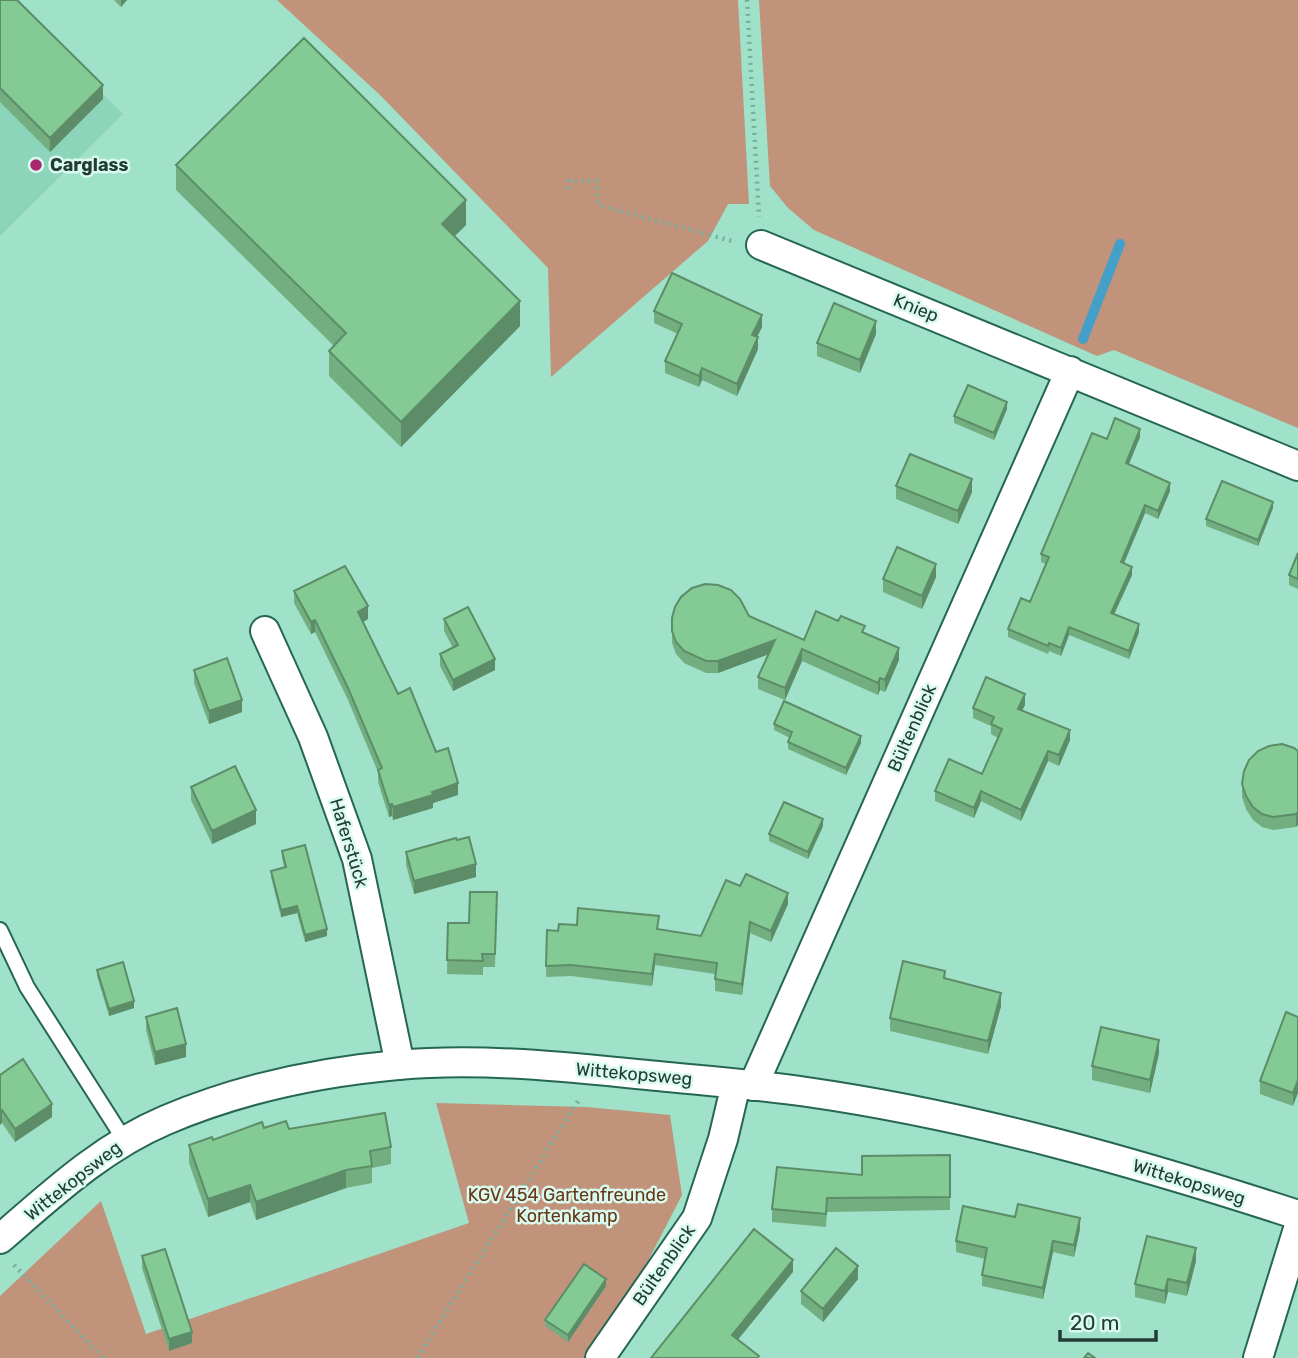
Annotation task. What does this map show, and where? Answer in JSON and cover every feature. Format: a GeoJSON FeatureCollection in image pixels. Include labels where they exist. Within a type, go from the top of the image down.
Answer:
{"type":"FeatureCollection","features":[{"type":"Feature","properties":{"kind":"street","name":"Kniep"},"geometry":{"type":"LineString","coordinates":[[748,244],[1070,371],[1298,466]]}},
{"type":"Feature","properties":{"kind":"street","name":"Bültenblick"},"geometry":{"type":"LineString","coordinates":[[600,1358],[697,1217],[723,1139],[745,1085],[1070,371]]}},
{"type":"Feature","properties":{"kind":"street","name":"Haferstück"},"geometry":{"type":"LineString","coordinates":[[265,631],[313,737],[357,859],[400,1065]]}},
{"type":"Feature","properties":{"kind":"street","name":"Wittekopsweg"},"geometry":{"type":"LineString","coordinates":[[5,1250],[67,1181],[125,1141],[163,1121],[252,1091],[316,1076],[400,1065],[478,1063],[598,1070],[809,1092],[953,1119],[1167,1173],[1298,1215]]}},
{"type":"Feature","properties":{"kind":"street"},"geometry":{"type":"LineString","coordinates":[[1258,1358],[1298,1229]]}},
{"type":"Feature","properties":{"kind":"lane"},"geometry":{"type":"LineString","coordinates":[[0,930],[27,987],[125,1141]]}},
{"type":"Feature","properties":{"kind":"path"},"geometry":{"type":"LineString","coordinates":[[569,189],[569,181],[597,181],[598,205],[748,244],[747,0]]}},
{"type":"Feature","properties":{"kind":"path"},"geometry":{"type":"LineString","coordinates":[[416,1358],[598,1070]]}},
{"type":"Feature","properties":{"kind":"path"},"geometry":{"type":"LineString","coordinates":[[5,1250],[103,1358]]}},
{"type":"Feature","properties":{"kind":"shaded area","name":"Carglass"},"geometry":{"type":"Polygon","coordinates":[[[16,8],[123,114],[0,236],[0,15],[16,8]]]}},
{"type":"Feature","properties":{"kind":"green space"},"geometry":{"type":"Polygon","coordinates":[[[277,0],[738,0],[749,204],[728,204],[708,241],[551,377],[548,268],[380,95],[277,0]]]}},
{"type":"Feature","properties":{"kind":"green space"},"geometry":{"type":"Polygon","coordinates":[[[759,0],[1298,0],[1298,428],[1114,350],[1097,356],[814,230],[788,208],[770,186],[759,0]]]}},
{"type":"Feature","properties":{"kind":"green space","name":"KGV 454 Gartenfreunde Kortenkamp"},"geometry":{"type":"Polygon","coordinates":[[[436,1103],[587,1107],[670,1115],[682,1195],[635,1286],[585,1358],[0,1358],[0,1296],[101,1201],[146,1334],[469,1223],[436,1103]]]}},
{"type":"Feature","properties":{"kind":"building"},"geometry":{"type":"Polygon","coordinates":[[[0,0],[17,0],[103,85],[50,138],[0,88],[0,0]]]}},
{"type":"Feature","properties":{"kind":"building"},"geometry":{"type":"Polygon","coordinates":[[[304,38],[466,200],[442,224],[520,301],[401,422],[329,351],[346,333],[176,165],[304,38]]]}},
{"type":"Feature","properties":{"kind":"building"},"geometry":{"type":"Polygon","coordinates":[[[672,273],[762,315],[752,335],[758,337],[737,384],[702,368],[699,376],[665,361],[682,324],[654,311],[672,273]]]}},
{"type":"Feature","properties":{"kind":"building"},"geometry":{"type":"Polygon","coordinates":[[[834,303],[876,321],[860,360],[817,343],[834,303]]]}},
{"type":"Feature","properties":{"kind":"building"},"geometry":{"type":"Polygon","coordinates":[[[968,385],[1007,402],[994,433],[954,416],[968,385]]]}},
{"type":"Feature","properties":{"kind":"building"},"geometry":{"type":"Polygon","coordinates":[[[1115,418],[1140,429],[1126,463],[1170,483],[1158,511],[1145,505],[1121,562],[1132,567],[1111,613],[1139,624],[1129,651],[1069,627],[1061,648],[1049,643],[1048,646],[1008,629],[1021,598],[1030,602],[1049,557],[1041,554],[1092,433],[1107,439],[1115,418]]]}},
{"type":"Feature","properties":{"kind":"building"},"geometry":{"type":"Polygon","coordinates":[[[910,454],[972,479],[958,511],[896,486],[910,454]]]}},
{"type":"Feature","properties":{"kind":"building"},"geometry":{"type":"Polygon","coordinates":[[[1222,481],[1273,502],[1258,540],[1206,519],[1222,481]]]}},
{"type":"Feature","properties":{"kind":"building"},"geometry":{"type":"Polygon","coordinates":[[[897,547],[936,564],[922,596],[883,579],[897,547]]]}},
{"type":"Feature","properties":{"kind":"building"},"geometry":{"type":"Polygon","coordinates":[[[1298,553],[1298,579],[1289,575],[1298,553]]]}},
{"type":"Feature","properties":{"kind":"building"},"geometry":{"type":"Polygon","coordinates":[[[345,566],[368,606],[358,612],[398,694],[410,688],[436,752],[448,748],[458,783],[432,792],[433,795],[393,807],[392,804],[389,805],[378,770],[382,768],[348,688],[315,620],[311,622],[294,591],[345,566]]]}},
{"type":"Feature","properties":{"kind":"building"},"geometry":{"type":"Polygon","coordinates":[[[705,584],[731,590],[740,599],[749,616],[804,640],[816,611],[838,621],[841,616],[865,626],[862,632],[899,648],[885,680],[880,678],[878,683],[802,649],[785,688],[758,677],[775,640],[718,661],[706,661],[684,651],[676,642],[672,631],[675,607],[681,597],[692,588],[705,584]]]}},
{"type":"Feature","properties":{"kind":"building"},"geometry":{"type":"Polygon","coordinates":[[[468,607],[495,659],[453,680],[440,654],[458,645],[444,619],[468,607]]]}},
{"type":"Feature","properties":{"kind":"building"},"geometry":{"type":"Polygon","coordinates":[[[227,658],[242,700],[209,711],[194,670],[227,658]]]}},
{"type":"Feature","properties":{"kind":"building"},"geometry":{"type":"Polygon","coordinates":[[[986,677],[1025,694],[1018,709],[1070,730],[1059,755],[1048,751],[1021,810],[981,791],[974,808],[935,791],[949,759],[982,774],[1002,729],[991,724],[994,717],[973,708],[986,677]]]}},
{"type":"Feature","properties":{"kind":"building"},"geometry":{"type":"Polygon","coordinates":[[[784,701],[861,736],[846,768],[788,742],[792,732],[774,724],[784,701]]]}},
{"type":"Feature","properties":{"kind":"building"},"geometry":{"type":"Polygon","coordinates":[[[1282,744],[1298,751],[1298,812],[1273,817],[1262,814],[1253,807],[1242,784],[1249,760],[1258,751],[1282,744]]]}},
{"type":"Feature","properties":{"kind":"building"},"geometry":{"type":"Polygon","coordinates":[[[235,766],[256,810],[212,831],[191,787],[235,766]]]}},
{"type":"Feature","properties":{"kind":"building"},"geometry":{"type":"Polygon","coordinates":[[[784,802],[823,819],[808,852],[769,834],[784,802]]]}},
{"type":"Feature","properties":{"kind":"building"},"geometry":{"type":"Polygon","coordinates":[[[469,837],[476,864],[414,881],[406,852],[469,837]]]}},
{"type":"Feature","properties":{"kind":"building"},"geometry":{"type":"Polygon","coordinates":[[[305,845],[327,929],[305,935],[297,906],[281,910],[271,871],[286,867],[282,851],[305,845]]]}},
{"type":"Feature","properties":{"kind":"building"},"geometry":{"type":"Polygon","coordinates":[[[746,874],[788,893],[771,931],[750,922],[742,984],[715,979],[717,963],[655,954],[652,974],[571,965],[546,966],[547,930],[558,931],[559,924],[577,925],[578,908],[659,916],[657,929],[701,936],[726,880],[740,886],[746,874]]]}},
{"type":"Feature","properties":{"kind":"building"},"geometry":{"type":"Polygon","coordinates":[[[470,892],[497,892],[495,954],[482,954],[483,961],[447,960],[448,923],[469,923],[470,892]]]}},
{"type":"Feature","properties":{"kind":"building"},"geometry":{"type":"Polygon","coordinates":[[[903,961],[945,971],[944,978],[1001,993],[988,1041],[890,1018],[903,961]]]}},
{"type":"Feature","properties":{"kind":"building"},"geometry":{"type":"Polygon","coordinates":[[[123,962],[134,1001],[109,1009],[97,970],[123,962]]]}},
{"type":"Feature","properties":{"kind":"building"},"geometry":{"type":"Polygon","coordinates":[[[177,1008],[186,1044],[155,1052],[146,1017],[177,1008]]]}},
{"type":"Feature","properties":{"kind":"building"},"geometry":{"type":"Polygon","coordinates":[[[1286,1012],[1298,1017],[1298,1080],[1293,1093],[1260,1081],[1286,1012]]]}},
{"type":"Feature","properties":{"kind":"building"},"geometry":{"type":"Polygon","coordinates":[[[1101,1027],[1159,1040],[1150,1080],[1092,1066],[1101,1027]]]}},
{"type":"Feature","properties":{"kind":"building"},"geometry":{"type":"Polygon","coordinates":[[[23,1059],[52,1104],[15,1129],[2,1110],[0,1112],[0,1075],[23,1059]]]}},
{"type":"Feature","properties":{"kind":"building"},"geometry":{"type":"Polygon","coordinates":[[[385,1113],[391,1147],[370,1151],[372,1166],[346,1170],[256,1202],[250,1185],[208,1199],[189,1145],[212,1137],[213,1140],[262,1122],[264,1128],[286,1121],[289,1129],[385,1113]]]}},
{"type":"Feature","properties":{"kind":"building"},"geometry":{"type":"Polygon","coordinates":[[[950,1155],[950,1197],[827,1198],[826,1214],[772,1209],[777,1167],[862,1175],[862,1156],[950,1155]]]}},
{"type":"Feature","properties":{"kind":"building"},"geometry":{"type":"Polygon","coordinates":[[[1018,1204],[1080,1218],[1074,1245],[1053,1241],[1043,1288],[982,1275],[987,1248],[956,1241],[963,1206],[1015,1217],[1018,1204]]]}},
{"type":"Feature","properties":{"kind":"building"},"geometry":{"type":"Polygon","coordinates":[[[754,1229],[793,1260],[732,1335],[759,1356],[651,1358],[754,1229]]]}},
{"type":"Feature","properties":{"kind":"building"},"geometry":{"type":"Polygon","coordinates":[[[1147,1236],[1196,1248],[1187,1283],[1168,1279],[1165,1291],[1135,1284],[1147,1236]]]}},
{"type":"Feature","properties":{"kind":"building"},"geometry":{"type":"Polygon","coordinates":[[[836,1248],[858,1266],[823,1309],[801,1291],[836,1248]]]}},
{"type":"Feature","properties":{"kind":"building"},"geometry":{"type":"Polygon","coordinates":[[[165,1249],[192,1332],[169,1339],[142,1256],[165,1249]]]}},
{"type":"Feature","properties":{"kind":"building"},"geometry":{"type":"Polygon","coordinates":[[[584,1264],[606,1279],[568,1335],[545,1320],[584,1264]]]}},
{"type":"Feature","properties":{"kind":"waterway"},"geometry":{"type":"LineString","coordinates":[[1083,339],[1120,244]]}},
{"type":"Feature","properties":{"kind":"place","name":"Carglass"},"geometry":{"type":"Point","coordinates":[36,165]}}]}
